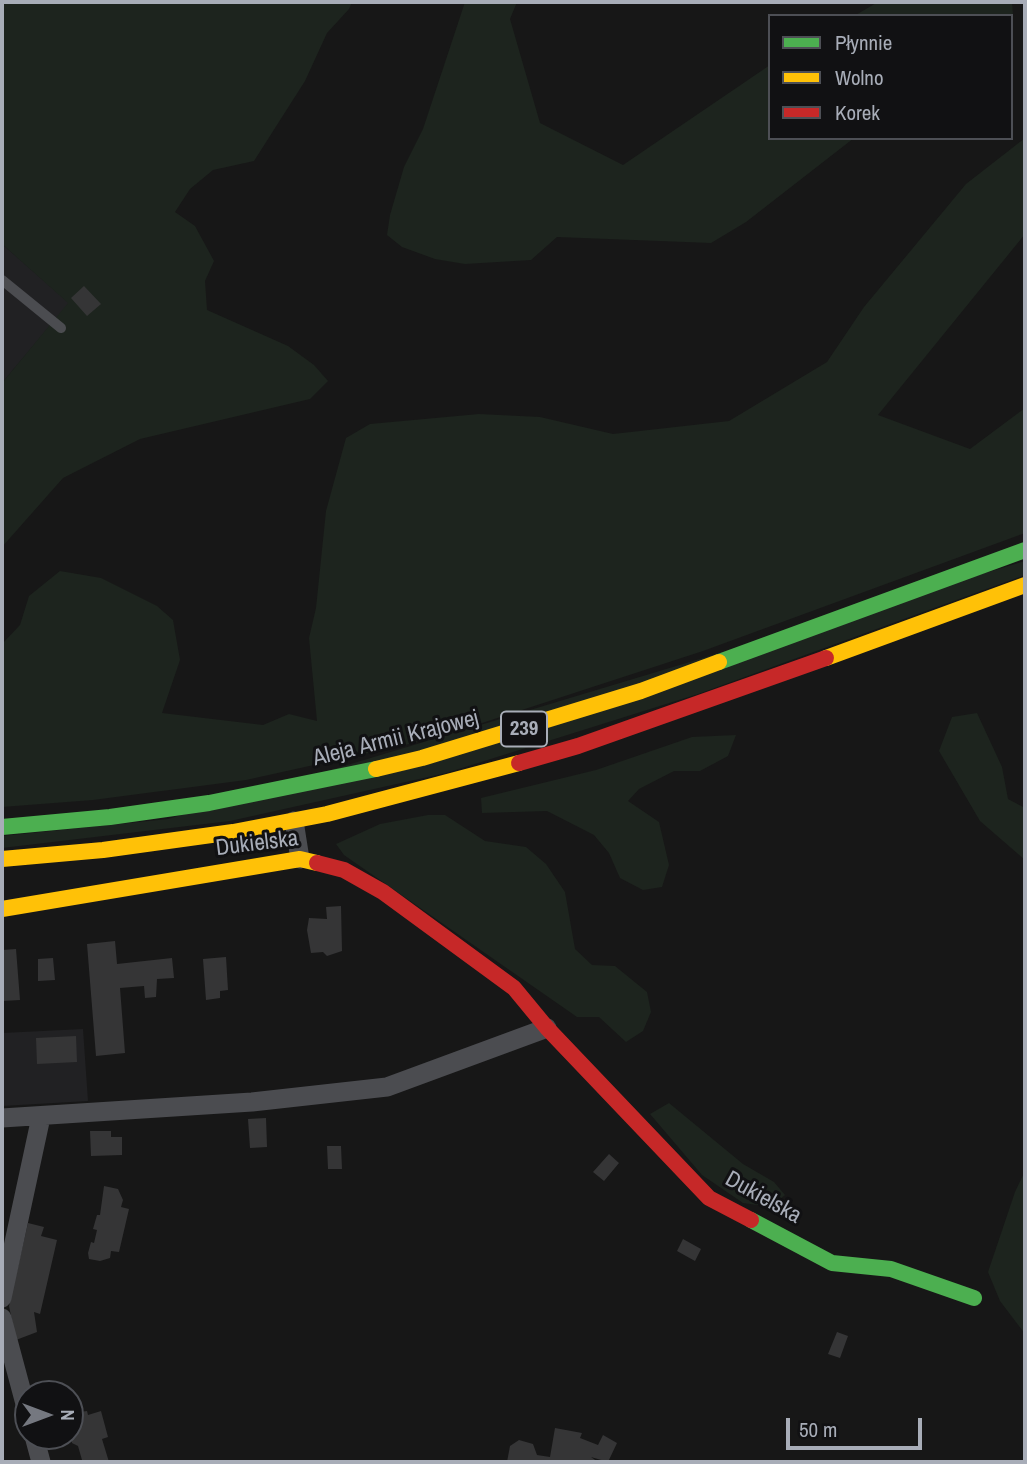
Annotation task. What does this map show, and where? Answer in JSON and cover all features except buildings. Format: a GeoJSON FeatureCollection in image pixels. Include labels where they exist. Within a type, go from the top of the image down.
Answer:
{"type":"FeatureCollection","features":[{"type":"Feature","properties":{"kind":"main road","name":"Aleja Armii Krajowej"},"geometry":{"type":"LineString","coordinates":[[2,827],[209,803],[291,788],[422,758],[642,691],[1025,550]]}},
{"type":"Feature","properties":{"kind":"main road","name":"239"},"geometry":{"type":"LineString","coordinates":[[2,859],[172,841],[294,821],[449,784],[578,746],[762,682],[1025,585]]}},
{"type":"Feature","properties":{"kind":"main road","name":"Dukielska"},"geometry":{"type":"LineString","coordinates":[[2,909],[300,859],[344,870],[383,892],[514,988],[547,1028],[709,1198],[832,1263],[891,1269],[974,1298]]}},
{"type":"Feature","properties":{"kind":"street"},"geometry":{"type":"LineString","coordinates":[[294,821],[300,859]]}},
{"type":"Feature","properties":{"kind":"street"},"geometry":{"type":"LineString","coordinates":[[2,1118],[252,1102],[387,1087],[547,1028]]}},
{"type":"Feature","properties":{"kind":"street"},"geometry":{"type":"LineString","coordinates":[[2,1298],[41,1117]]}},
{"type":"Feature","properties":{"kind":"street"},"geometry":{"type":"LineString","coordinates":[[2,1318],[19,1380]]}},
{"type":"Feature","properties":{"kind":"lane"},"geometry":{"type":"LineString","coordinates":[[2,280],[61,328]]}},
{"type":"Feature","properties":{"kind":"shaded area"},"geometry":{"type":"Polygon","coordinates":[[[2,2],[352,2],[327,33],[305,81],[254,161],[213,170],[190,189],[175,212],[195,226],[214,261],[205,281],[207,310],[288,346],[314,365],[328,381],[310,399],[140,439],[63,478],[2,547],[2,383],[68,303],[2,244],[2,2]]]}},
{"type":"Feature","properties":{"kind":"shaded area"},"geometry":{"type":"Polygon","coordinates":[[[465,2],[517,2],[510,19],[540,123],[623,165],[768,66],[768,140],[851,140],[746,222],[711,243],[557,237],[531,260],[465,264],[435,259],[402,247],[387,235],[404,167],[423,129],[465,2]]]}},
{"type":"Feature","properties":{"kind":"shaded area"},"geometry":{"type":"Polygon","coordinates":[[[878,2],[1012,2],[1013,14],[857,14],[878,2]]]}},
{"type":"Feature","properties":{"kind":"shaded area"},"geometry":{"type":"Polygon","coordinates":[[[1025,138],[1025,234],[878,415],[970,449],[1025,408],[1025,533],[703,651],[436,738],[246,780],[93,800],[2,807],[2,644],[20,625],[29,596],[60,571],[101,578],[157,606],[173,620],[180,660],[162,713],[263,725],[289,714],[317,721],[309,638],[316,608],[326,511],[346,438],[370,424],[479,414],[540,417],[613,434],[729,421],[827,362],[864,307],[966,184],[1025,138]]]}},
{"type":"Feature","properties":{"kind":"shaded area"},"geometry":{"type":"Polygon","coordinates":[[[2,244],[69,303],[2,383],[2,244]]]}},
{"type":"Feature","properties":{"kind":"shaded area"},"geometry":{"type":"Polygon","coordinates":[[[1025,561],[1025,575],[698,694],[446,773],[230,821],[2,848],[2,836],[168,819],[1025,561]]]}},
{"type":"Feature","properties":{"kind":"shaded area"},"geometry":{"type":"Polygon","coordinates":[[[977,713],[1002,767],[1008,799],[1025,808],[1025,860],[980,821],[939,751],[952,717],[977,713]]]}},
{"type":"Feature","properties":{"kind":"shaded area"},"geometry":{"type":"Polygon","coordinates":[[[736,735],[728,756],[700,771],[674,771],[639,789],[628,801],[659,822],[669,865],[662,887],[643,890],[620,878],[609,853],[594,835],[547,811],[482,813],[481,798],[596,770],[692,737],[736,735]]]}},
{"type":"Feature","properties":{"kind":"shaded area"},"geometry":{"type":"Polygon","coordinates":[[[428,815],[445,815],[485,841],[526,847],[546,864],[565,892],[575,949],[592,965],[615,966],[647,992],[651,1012],[643,1031],[626,1042],[599,1017],[577,1017],[344,855],[336,844],[380,824],[428,815]]]}},
{"type":"Feature","properties":{"kind":"shaded area"},"geometry":{"type":"Polygon","coordinates":[[[83,1029],[88,1101],[2,1106],[2,1033],[83,1029]]]}},
{"type":"Feature","properties":{"kind":"shaded area"},"geometry":{"type":"Polygon","coordinates":[[[669,1103],[743,1164],[774,1182],[785,1195],[771,1207],[743,1203],[702,1175],[650,1114],[669,1103]]]}},
{"type":"Feature","properties":{"kind":"shaded area"},"geometry":{"type":"Polygon","coordinates":[[[1025,1171],[1025,1334],[1000,1301],[988,1272],[1015,1192],[1025,1171]]]}},
{"type":"Feature","properties":{"kind":"traffic: fast"},"geometry":{"type":"LineString","coordinates":[[719,662],[1025,550]]}},
{"type":"Feature","properties":{"kind":"traffic: fast"},"geometry":{"type":"LineString","coordinates":[[2,827],[110,817],[209,803],[376,769]]}},
{"type":"Feature","properties":{"kind":"traffic: fast"},"geometry":{"type":"LineString","coordinates":[[751,1220],[832,1263],[891,1269],[974,1298]]}},
{"type":"Feature","properties":{"kind":"traffic: slow"},"geometry":{"type":"LineString","coordinates":[[826,658],[1025,585]]}},
{"type":"Feature","properties":{"kind":"traffic: slow"},"geometry":{"type":"LineString","coordinates":[[376,769],[422,758],[641,691],[719,662]]}},
{"type":"Feature","properties":{"kind":"traffic: slow"},"geometry":{"type":"LineString","coordinates":[[2,859],[103,850],[233,832],[327,814],[519,763]]}},
{"type":"Feature","properties":{"kind":"traffic: slow"},"geometry":{"type":"LineString","coordinates":[[2,909],[300,859],[317,863]]}},
{"type":"Feature","properties":{"kind":"traffic: jam"},"geometry":{"type":"LineString","coordinates":[[519,763],[578,746],[826,658]]}},
{"type":"Feature","properties":{"kind":"traffic: jam"},"geometry":{"type":"LineString","coordinates":[[317,863],[344,870],[383,892],[514,988],[547,1028],[709,1198],[751,1220]]}}]}
